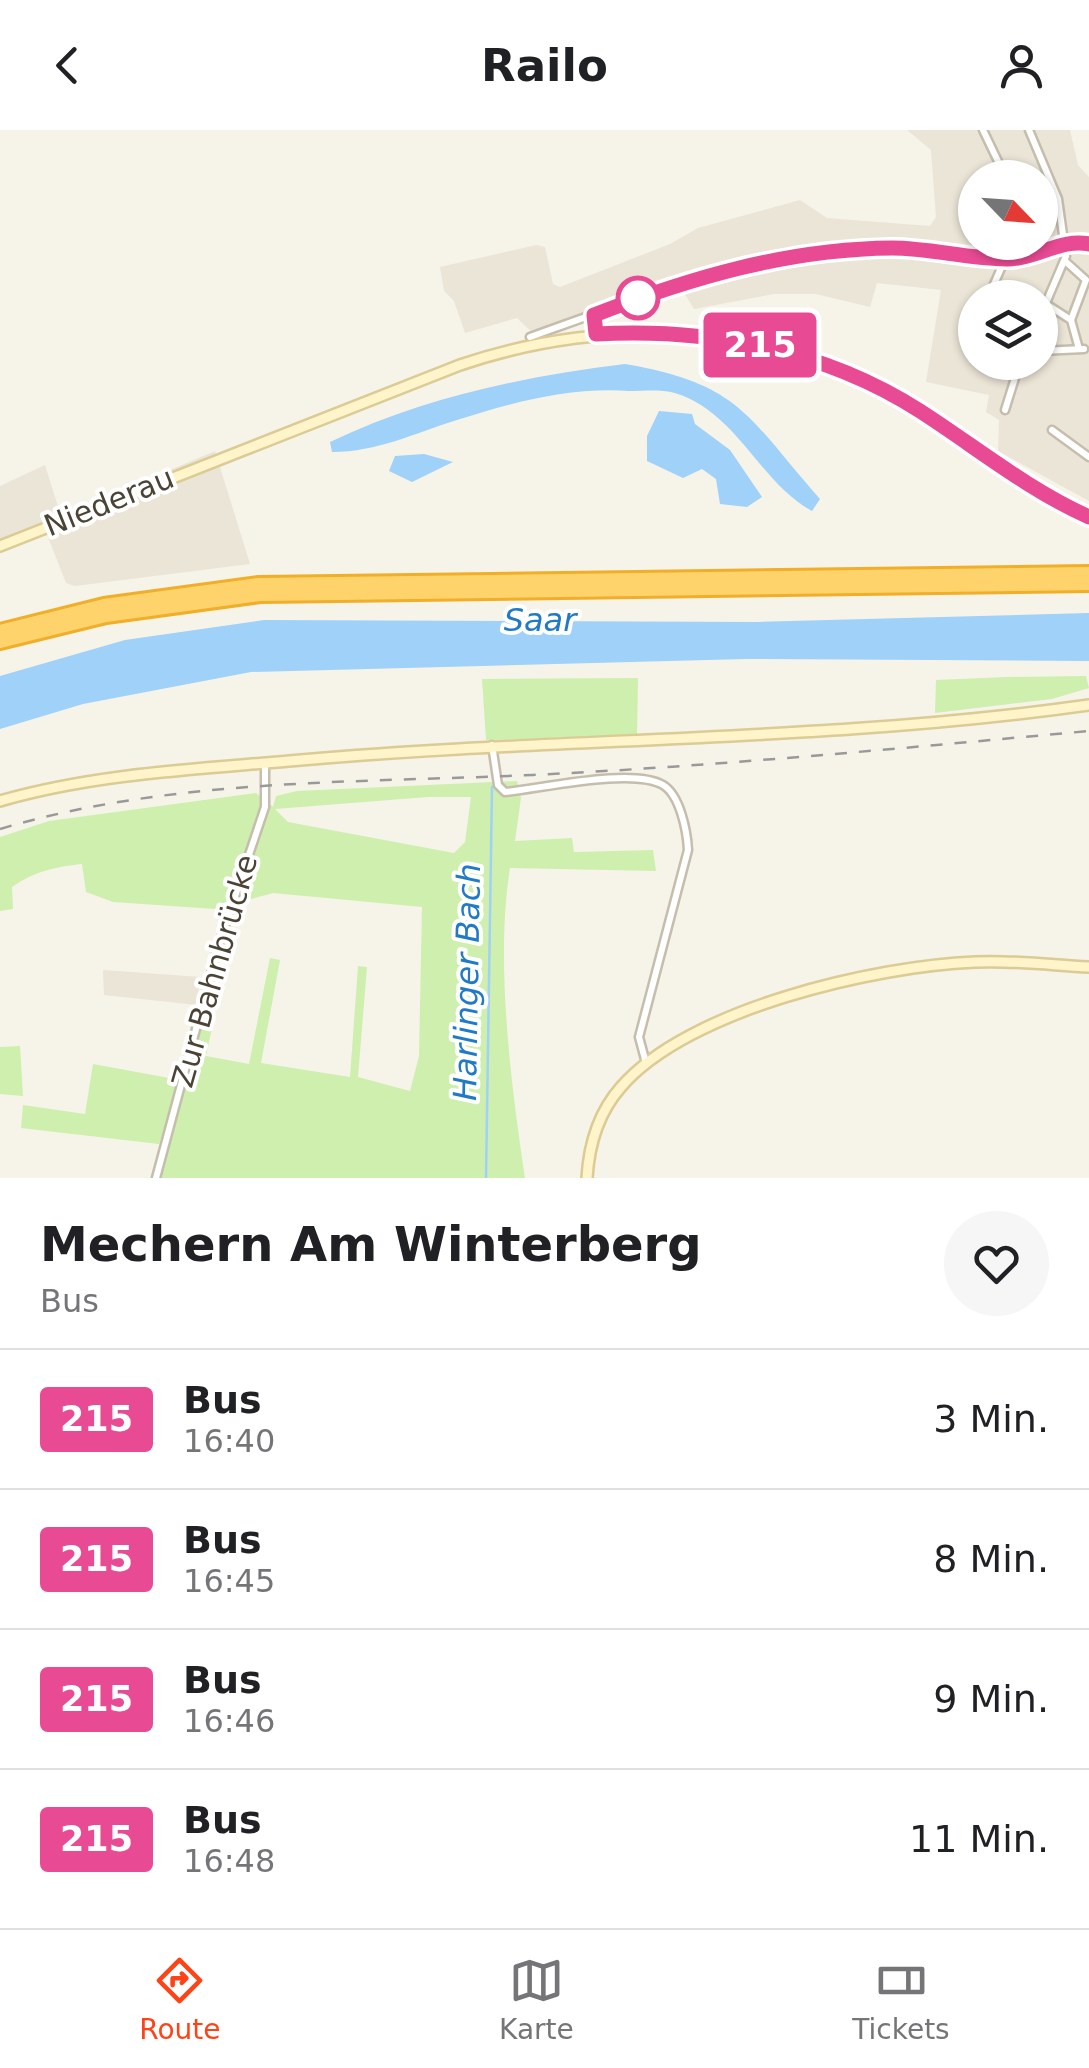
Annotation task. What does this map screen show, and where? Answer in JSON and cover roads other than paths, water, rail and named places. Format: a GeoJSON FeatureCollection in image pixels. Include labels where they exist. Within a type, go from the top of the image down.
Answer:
{"type":"FeatureCollection","features":[{"type":"Feature","properties":{"kind":"highway"},"geometry":{"type":"LineString","coordinates":[[408,586],[1089,573]]}},
{"type":"Feature","properties":{"kind":"highway"},"geometry":{"type":"LineString","coordinates":[[0,631],[104,605],[210,588],[1089,584]]}},
{"type":"Feature","properties":{"kind":"highway"},"geometry":{"type":"LineString","coordinates":[[0,642],[106,616],[212,600],[382,586]]}},
{"type":"Feature","properties":{"kind":"main road","name":"Niederau"},"geometry":{"type":"LineString","coordinates":[[0,546],[218,458],[495,354],[596,334],[702,336],[798,355],[916,408],[1016,478],[1089,517]]}},
{"type":"Feature","properties":{"kind":"main road"},"geometry":{"type":"LineString","coordinates":[[1057,710],[1089,697]]}},
{"type":"Feature","properties":{"kind":"main road"},"geometry":{"type":"LineString","coordinates":[[0,800],[61,787],[492,744],[751,738],[1089,708]]}},
{"type":"Feature","properties":{"kind":"main road"},"geometry":{"type":"LineString","coordinates":[[587,1178],[592,1143],[601,1118],[620,1087],[646,1063],[722,1023],[801,991],[959,962],[1089,966]]}},
{"type":"Feature","properties":{"kind":"street"},"geometry":{"type":"LineString","coordinates":[[983,130],[997,160]]}},
{"type":"Feature","properties":{"kind":"street"},"geometry":{"type":"LineString","coordinates":[[1029,130],[1058,199],[1065,261],[1057,280]]}},
{"type":"Feature","properties":{"kind":"street"},"geometry":{"type":"LineString","coordinates":[[1058,248],[1089,244]]}},
{"type":"Feature","properties":{"kind":"street"},"geometry":{"type":"LineString","coordinates":[[530,337],[715,272],[801,256],[897,248],[958,254]]}},
{"type":"Feature","properties":{"kind":"street"},"geometry":{"type":"LineString","coordinates":[[1065,261],[1086,280],[1071,320]]}},
{"type":"Feature","properties":{"kind":"street"},"geometry":{"type":"LineString","coordinates":[[1058,312],[1071,320],[1082,349],[1058,350]]}},
{"type":"Feature","properties":{"kind":"street"},"geometry":{"type":"LineString","coordinates":[[594,315],[596,334]]}},
{"type":"Feature","properties":{"kind":"street"},"geometry":{"type":"LineString","coordinates":[[1005,410],[1014,380]]}},
{"type":"Feature","properties":{"kind":"street"},"geometry":{"type":"LineString","coordinates":[[1052,430],[1087,452]]}},
{"type":"Feature","properties":{"kind":"street"},"geometry":{"type":"LineString","coordinates":[[492,744],[498,786],[505,792],[559,782],[638,780],[665,785],[671,794],[684,822],[688,850],[639,1037],[646,1063]]}},
{"type":"Feature","properties":{"kind":"street","name":"Zur Bahnbrücke"},"geometry":{"type":"LineString","coordinates":[[156,1178],[232,900],[266,807],[265,764]]}},
{"type":"Feature","properties":{"kind":"water"},"geometry":{"type":"Polygon","coordinates":[[[625,364],[695,382],[739,409],[820,499],[812,511],[777,483],[715,415],[697,402],[664,391],[585,391],[542,397],[380,445],[332,452],[330,442],[437,401],[512,382],[625,364]]]}},
{"type":"Feature","properties":{"kind":"water"},"geometry":{"type":"Polygon","coordinates":[[[659,411],[692,414],[695,424],[730,450],[762,497],[747,507],[720,504],[716,479],[702,469],[683,478],[647,461],[647,436],[659,411]]]}},
{"type":"Feature","properties":{"kind":"water"},"geometry":{"type":"Polygon","coordinates":[[[424,454],[453,462],[412,482],[389,471],[395,456],[424,454]]]}},
{"type":"Feature","properties":{"kind":"water"},"geometry":{"type":"Polygon","coordinates":[[[1089,613],[1089,661],[745,659],[251,672],[83,704],[0,729],[0,676],[125,640],[264,620],[757,622],[1089,613]]]}},
{"type":"Feature","properties":{"kind":"waterway","name":"Harlinger Bach"},"geometry":{"type":"LineString","coordinates":[[486,1178],[492,787]]}},
{"type":"Feature","properties":{"kind":"railway"},"geometry":{"type":"LineString","coordinates":[[0,829],[65,812],[197,792],[671,767],[1089,731]]}},
{"type":"Feature","properties":{"kind":"water label","name":"Saar"},"geometry":{"type":"Point","coordinates":[540,620]}}]}
